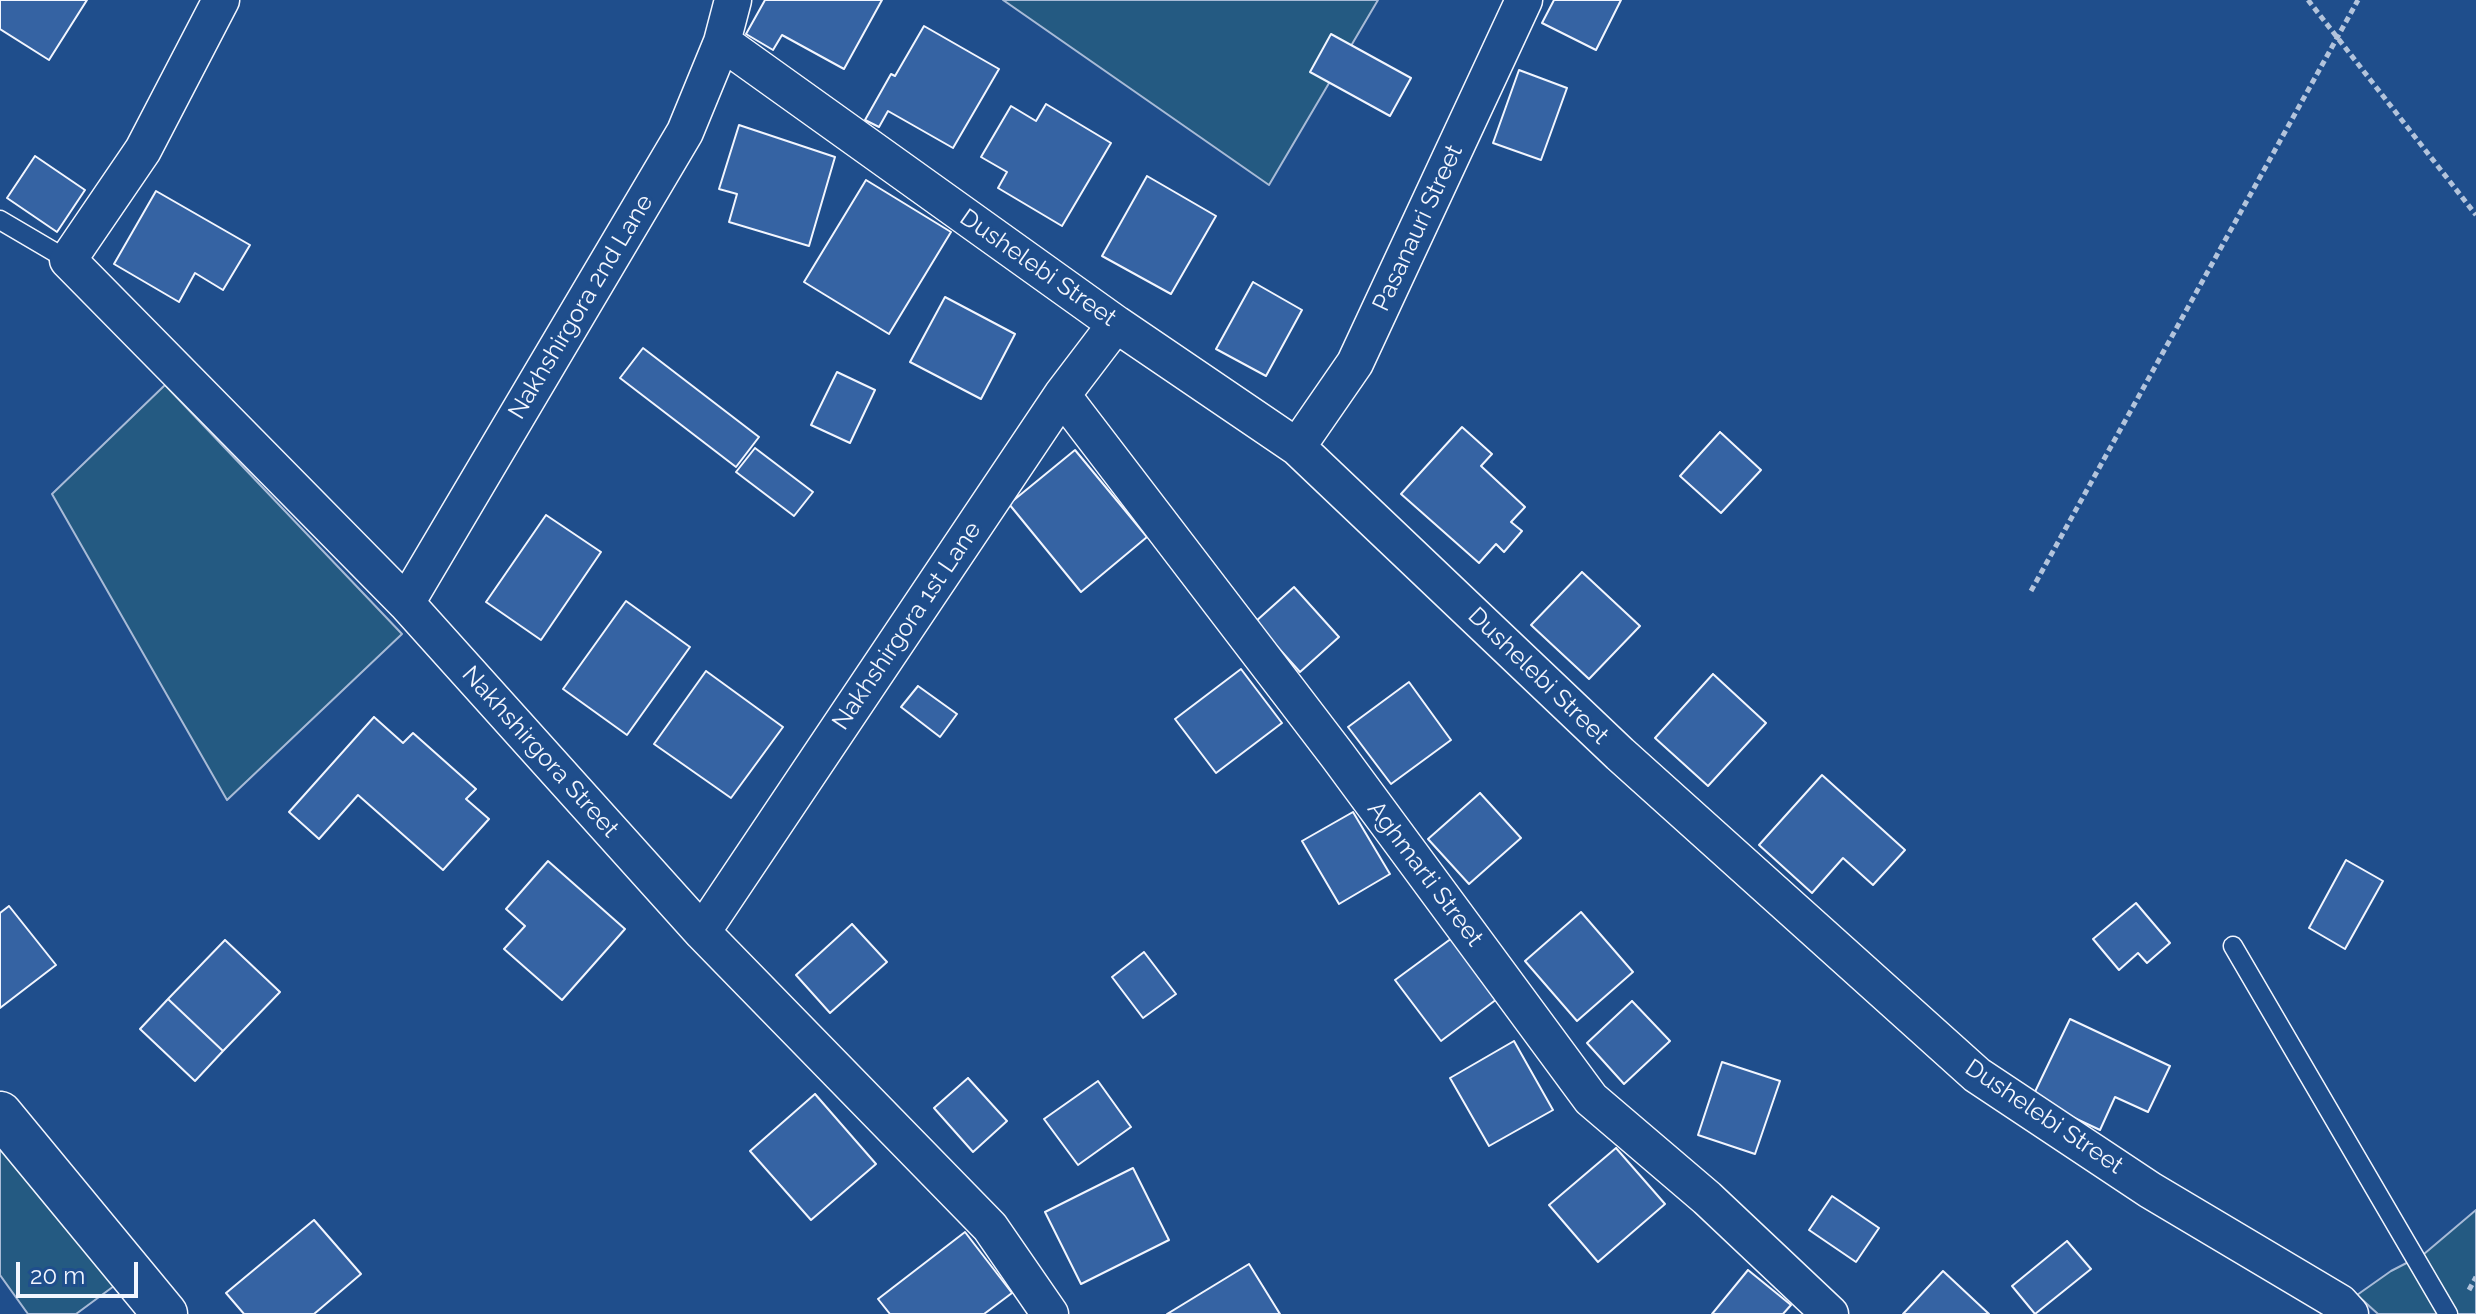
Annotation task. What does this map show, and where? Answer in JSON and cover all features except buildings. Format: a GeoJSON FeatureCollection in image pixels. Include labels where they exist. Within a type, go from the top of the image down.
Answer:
{"type":"FeatureCollection","features":[{"type":"Feature","properties":{"kind":"street"},"geometry":{"type":"LineString","coordinates":[[68,260],[143,150],[221,0]]}},
{"type":"Feature","properties":{"kind":"street","name":"Nakhshirgora 2nd Lane"},"geometry":{"type":"LineString","coordinates":[[406,603],[685,132],[722,42],[733,0]]}},
{"type":"Feature","properties":{"kind":"street","name":"Pasanauri Street"},"geometry":{"type":"LineString","coordinates":[[1297,447],[1355,363],[1524,0]]}},
{"type":"Feature","properties":{"kind":"street","name":"Dushelebi Street"},"geometry":{"type":"LineString","coordinates":[[722,42],[1116,324],[1297,447],[1620,754],[1977,1075],[2150,1190],[2340,1303],[2350,1314]]}},
{"type":"Feature","properties":{"kind":"street","name":"Nakhshirgora Street"},"geometry":{"type":"LineString","coordinates":[[68,260],[406,603],[702,932],[990,1227],[1050,1314]]}},
{"type":"Feature","properties":{"kind":"street","name":"Nakhshirgora 1st Lane"},"geometry":{"type":"LineString","coordinates":[[702,932],[1062,395],[1116,324]]}},
{"type":"Feature","properties":{"kind":"street","name":"Aghmarti Street"},"geometry":{"type":"LineString","coordinates":[[1062,395],[1338,756],[1591,1099],[1707,1198],[1830,1314]]}},
{"type":"Feature","properties":{"kind":"street"},"geometry":{"type":"LineString","coordinates":[[0,1114],[151,1305]]}},
{"type":"Feature","properties":{"kind":"lane","name":"Nakhshirgora Street"},"geometry":{"type":"LineString","coordinates":[[0,220],[68,260]]}},
{"type":"Feature","properties":{"kind":"lane"},"geometry":{"type":"LineString","coordinates":[[2233,946],[2448,1314]]}},
{"type":"Feature","properties":{"kind":"path"},"geometry":{"type":"LineString","coordinates":[[2308,0],[2476,215]]}},
{"type":"Feature","properties":{"kind":"path"},"geometry":{"type":"LineString","coordinates":[[2031,591],[2358,0]]}},
{"type":"Feature","properties":{"kind":"shaded area"},"geometry":{"type":"Polygon","coordinates":[[[1003,0],[1378,0],[1269,185],[1003,0]]]}},
{"type":"Feature","properties":{"kind":"shaded area"},"geometry":{"type":"Polygon","coordinates":[[[165,385],[402,634],[227,800],[52,494],[165,385]]]}},
{"type":"Feature","properties":{"kind":"shaded area"},"geometry":{"type":"Polygon","coordinates":[[[0,1141],[114,1286],[76,1314],[28,1314],[0,1275],[0,1141]]]}},
{"type":"Feature","properties":{"kind":"shaded area"},"geometry":{"type":"Polygon","coordinates":[[[2476,1210],[2476,1314],[2378,1314],[2357,1295],[2391,1271],[2424,1254],[2476,1210]]]}}]}
